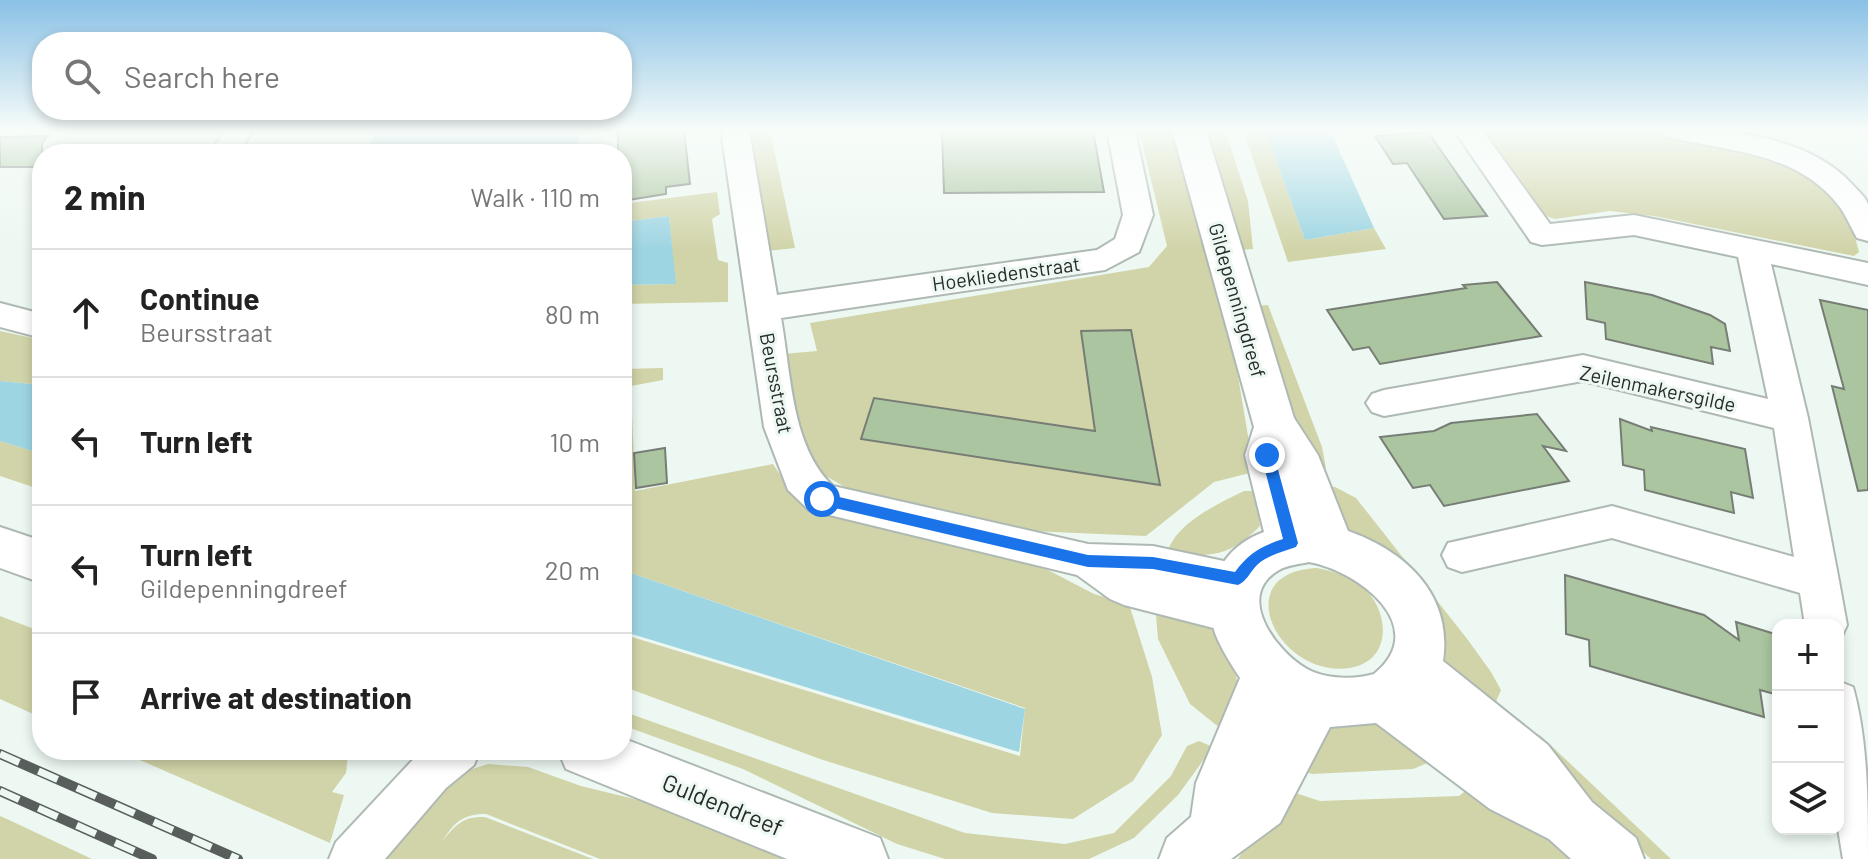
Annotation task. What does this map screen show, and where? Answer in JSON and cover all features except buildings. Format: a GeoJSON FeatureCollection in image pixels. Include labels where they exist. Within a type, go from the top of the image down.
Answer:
{"type":"FeatureCollection","features":[{"type":"Feature","properties":{"kind":"street","name":"Beursstraat"},"geometry":{"type":"LineString","coordinates":[[741,170],[782,427],[801,479],[822,499],[1088,561],[1124,587],[1236,597]]}},
{"type":"Feature","properties":{"kind":"street","name":"Hoekliedenstraat"},"geometry":{"type":"LineString","coordinates":[[763,309],[1105,259],[1128,245],[1138,215],[1129,170]]}},
{"type":"Feature","properties":{"kind":"street","name":"Gildepenningdreef"},"geometry":{"type":"LineString","coordinates":[[1201,170],[1274,424],[1267,455],[1310,544]]}},
{"type":"Feature","properties":{"kind":"street"},"geometry":{"type":"LineString","coordinates":[[1496,170],[1542,235],[1634,225],[1868,274]]}},
{"type":"Feature","properties":{"kind":"street"},"geometry":{"type":"LineString","coordinates":[[1817,170],[1844,188],[1859,209],[1868,231]]}},
{"type":"Feature","properties":{"kind":"street"},"geometry":{"type":"LineString","coordinates":[[1752,250],[1790,418],[1825,619]]}},
{"type":"Feature","properties":{"kind":"street"},"geometry":{"type":"LineString","coordinates":[[0,315],[32,323]]}},
{"type":"Feature","properties":{"kind":"street","name":"Zeilenmakersgilde"},"geometry":{"type":"LineString","coordinates":[[1384,403],[1583,368],[1790,418]]}},
{"type":"Feature","properties":{"kind":"street"},"geometry":{"type":"LineString","coordinates":[[1462,555],[1612,522],[1819,581]]}},
{"type":"Feature","properties":{"kind":"street"},"geometry":{"type":"LineString","coordinates":[[1310,544],[1357,554],[1383,571],[1404,593],[1417,619],[1421,646],[1400,684],[1352,705],[1316,700],[1291,690],[1268,674],[1245,646],[1236,597],[1250,562],[1268,550],[1310,544]]}},
{"type":"Feature","properties":{"kind":"street"},"geometry":{"type":"LineString","coordinates":[[0,547],[32,558]]}},
{"type":"Feature","properties":{"kind":"street"},"geometry":{"type":"LineString","coordinates":[[1202,846],[1268,674]]}},
{"type":"Feature","properties":{"kind":"street"},"geometry":{"type":"LineString","coordinates":[[1400,684],[1510,789],[1572,822],[1615,859]]}},
{"type":"Feature","properties":{"kind":"street"},"geometry":{"type":"LineString","coordinates":[[1202,846],[1260,803],[1316,700]]}},
{"type":"Feature","properties":{"kind":"street"},"geometry":{"type":"LineString","coordinates":[[1844,734],[1867,859]]}},
{"type":"Feature","properties":{"kind":"street"},"geometry":{"type":"LineString","coordinates":[[353,859],[430,772],[445,760]]}},
{"type":"Feature","properties":{"kind":"street","name":"Guldendreef"},"geometry":{"type":"LineString","coordinates":[[610,760],[859,859]]}},
{"type":"Feature","properties":{"kind":"green space"},"geometry":{"type":"Polygon","coordinates":[[[752,170],[778,170],[795,248],[767,251],[752,170]]]}},
{"type":"Feature","properties":{"kind":"green space"},"geometry":{"type":"Polygon","coordinates":[[[1149,170],[1184,170],[1234,352],[1254,472],[1214,482],[1146,536],[1030,531],[848,489],[814,469],[800,439],[783,354],[817,351],[810,323],[1149,267],[1167,246],[1149,170]]]}},
{"type":"Feature","properties":{"kind":"green space"},"geometry":{"type":"Polygon","coordinates":[[[1212,170],[1238,170],[1248,201],[1253,249],[1237,250],[1212,170]]]}},
{"type":"Feature","properties":{"kind":"green space"},"geometry":{"type":"Polygon","coordinates":[[[1257,170],[1280,170],[1305,240],[1374,228],[1386,249],[1288,262],[1257,170]]]}},
{"type":"Feature","properties":{"kind":"green space"},"geometry":{"type":"Polygon","coordinates":[[[1508,170],[1803,170],[1818,178],[1851,222],[1859,252],[1854,256],[1654,216],[1610,211],[1555,219],[1543,215],[1508,170]]]}},
{"type":"Feature","properties":{"kind":"green space"},"geometry":{"type":"Polygon","coordinates":[[[717,192],[720,214],[712,219],[718,260],[728,263],[728,302],[632,304],[632,285],[675,284],[669,216],[632,221],[632,203],[717,192]]]}},
{"type":"Feature","properties":{"kind":"green space"},"geometry":{"type":"Polygon","coordinates":[[[1268,305],[1322,447],[1326,468],[1314,472],[1275,380],[1253,306],[1268,305]]]}},
{"type":"Feature","properties":{"kind":"green space"},"geometry":{"type":"Polygon","coordinates":[[[0,331],[32,338],[32,384],[0,381],[0,331]]]}},
{"type":"Feature","properties":{"kind":"green space"},"geometry":{"type":"Polygon","coordinates":[[[663,368],[663,380],[632,386],[632,369],[663,368]]]}},
{"type":"Feature","properties":{"kind":"green space"},"geometry":{"type":"Polygon","coordinates":[[[632,412],[635,491],[773,464],[791,492],[1048,570],[1094,594],[1129,604],[1152,677],[1162,735],[1133,781],[1073,819],[992,813],[820,759],[632,690],[632,637],[1020,756],[1025,708],[632,573],[632,412]]]}},
{"type":"Feature","properties":{"kind":"green space"},"geometry":{"type":"Polygon","coordinates":[[[0,441],[32,451],[32,487],[0,476],[0,441]]]}},
{"type":"Feature","properties":{"kind":"green space"},"geometry":{"type":"Polygon","coordinates":[[[1320,484],[1335,487],[1356,498],[1468,640],[1501,690],[1492,711],[1451,683],[1364,541],[1342,526],[1320,484]]]}},
{"type":"Feature","properties":{"kind":"green space"},"geometry":{"type":"Polygon","coordinates":[[[1244,491],[1255,491],[1260,526],[1249,537],[1218,553],[1167,553],[1188,523],[1244,491]]]}},
{"type":"Feature","properties":{"kind":"green space"},"geometry":{"type":"Polygon","coordinates":[[[1317,568],[1350,579],[1362,586],[1375,601],[1383,625],[1382,636],[1373,657],[1363,664],[1350,668],[1324,667],[1302,658],[1284,642],[1272,624],[1268,604],[1274,587],[1289,574],[1317,568]]]}},
{"type":"Feature","properties":{"kind":"green space"},"geometry":{"type":"Polygon","coordinates":[[[1155,603],[1210,626],[1232,655],[1238,686],[1220,728],[1190,704],[1158,639],[1155,603]]]}},
{"type":"Feature","properties":{"kind":"green space"},"geometry":{"type":"Polygon","coordinates":[[[0,616],[32,628],[32,713],[0,699],[0,616]]]}},
{"type":"Feature","properties":{"kind":"green space"},"geometry":{"type":"Polygon","coordinates":[[[632,715],[965,833],[1065,844],[1114,833],[1171,776],[1187,746],[1199,741],[1213,747],[1178,795],[1134,838],[1089,859],[945,859],[897,844],[743,769],[632,729],[632,715]]]}},
{"type":"Feature","properties":{"kind":"green space"},"geometry":{"type":"Polygon","coordinates":[[[1364,719],[1403,731],[1442,757],[1413,769],[1312,774],[1286,766],[1330,722],[1364,719]]]}},
{"type":"Feature","properties":{"kind":"green space"},"geometry":{"type":"Polygon","coordinates":[[[1517,723],[1541,736],[1671,859],[1651,859],[1508,731],[1517,723]]]}},
{"type":"Feature","properties":{"kind":"green space"},"geometry":{"type":"Polygon","coordinates":[[[140,760],[347,760],[346,773],[332,792],[344,795],[330,843],[140,760]]]}},
{"type":"Feature","properties":{"kind":"green space"},"geometry":{"type":"Polygon","coordinates":[[[488,764],[528,767],[581,786],[663,806],[800,859],[600,859],[486,814],[461,820],[443,840],[461,822],[485,817],[593,859],[369,859],[447,777],[488,764]]]}},
{"type":"Feature","properties":{"kind":"green space"},"geometry":{"type":"Polygon","coordinates":[[[1478,781],[1578,859],[1238,859],[1280,788],[1320,801],[1459,796],[1478,781]]]}},
{"type":"Feature","properties":{"kind":"green space"},"geometry":{"type":"Polygon","coordinates":[[[0,816],[7,819],[92,859],[0,859],[0,816]]]}},
{"type":"Feature","properties":{"kind":"water"},"geometry":{"type":"Polygon","coordinates":[[[1280,170],[1348,170],[1374,228],[1305,240],[1280,170]]]}},
{"type":"Feature","properties":{"kind":"water"},"geometry":{"type":"Polygon","coordinates":[[[669,216],[676,284],[632,285],[632,221],[669,216]]]}},
{"type":"Feature","properties":{"kind":"water"},"geometry":{"type":"Polygon","coordinates":[[[0,381],[32,384],[32,451],[0,441],[0,381]]]}},
{"type":"Feature","properties":{"kind":"water"},"geometry":{"type":"Polygon","coordinates":[[[632,573],[1025,709],[1019,752],[632,634],[632,573]]]}},
{"type":"Feature","properties":{"kind":"railway"},"geometry":{"type":"LineString","coordinates":[[0,754],[238,859]]}},
{"type":"Feature","properties":{"kind":"railway"},"geometry":{"type":"LineString","coordinates":[[0,791],[152,859]]}},
{"type":"Feature","properties":{"kind":"route"},"geometry":{"type":"LineString","coordinates":[[822,499],[1088,561],[1153,563],[1238,579],[1250,562],[1268,550],[1291,543],[1267,455]]}}]}
